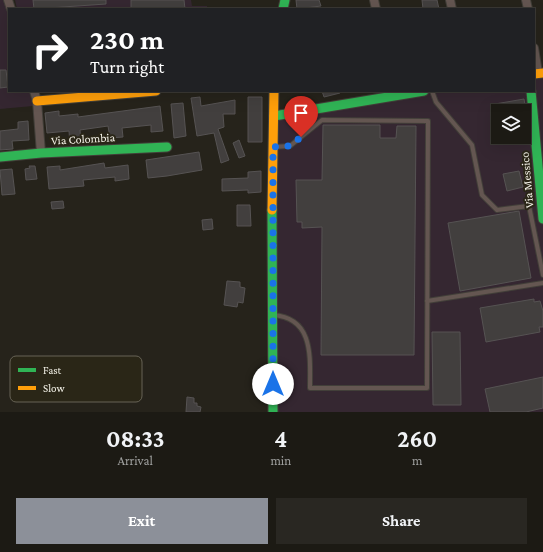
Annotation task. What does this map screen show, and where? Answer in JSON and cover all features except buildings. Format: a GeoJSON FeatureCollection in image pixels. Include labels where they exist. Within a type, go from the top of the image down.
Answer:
{"type":"FeatureCollection","features":[{"type":"Feature","properties":{"kind":"street"},"geometry":{"type":"LineString","coordinates":[[535,54],[538,74]]}},
{"type":"Feature","properties":{"kind":"street"},"geometry":{"type":"LineString","coordinates":[[34,92],[37,101],[41,153]]}},
{"type":"Feature","properties":{"kind":"street"},"geometry":{"type":"LineString","coordinates":[[37,101],[144,92]]}},
{"type":"Feature","properties":{"kind":"street"},"geometry":{"type":"LineString","coordinates":[[273,412],[274,92]]}},
{"type":"Feature","properties":{"kind":"street"},"geometry":{"type":"LineString","coordinates":[[274,116],[393,94],[414,92]]}},
{"type":"Feature","properties":{"kind":"street","name":"Via Messico"},"geometry":{"type":"LineString","coordinates":[[531,92],[543,219]]}},
{"type":"Feature","properties":{"kind":"street","name":"Via Colombia"},"geometry":{"type":"LineString","coordinates":[[0,157],[41,153],[167,147]]}},
{"type":"Feature","properties":{"kind":"lane"},"geometry":{"type":"LineString","coordinates":[[432,92],[436,102],[472,144],[482,195],[497,210],[529,206],[543,275]]}},
{"type":"Feature","properties":{"kind":"lane"},"geometry":{"type":"LineString","coordinates":[[273,147],[290,146],[322,120],[428,121],[427,388],[310,388],[308,340],[299,327],[285,316],[273,315]]}},
{"type":"Feature","properties":{"kind":"lane"},"geometry":{"type":"LineString","coordinates":[[427,301],[543,283]]}},
{"type":"Feature","properties":{"kind":"shaded area"},"geometry":{"type":"Polygon","coordinates":[[[0,0],[5,0],[8,11],[8,92],[30,92],[33,106],[0,109],[0,0]]]}},
{"type":"Feature","properties":{"kind":"shaded area"},"geometry":{"type":"Polygon","coordinates":[[[15,0],[191,0],[192,6],[207,6],[207,8],[17,8],[15,0]]]}},
{"type":"Feature","properties":{"kind":"shaded area"},"geometry":{"type":"Polygon","coordinates":[[[543,73],[543,412],[273,412],[274,116],[418,92],[535,92],[535,74],[543,73]]]}},
{"type":"Feature","properties":{"kind":"traffic: fast"},"geometry":{"type":"LineString","coordinates":[[283,8],[285,0]]}},
{"type":"Feature","properties":{"kind":"traffic: fast"},"geometry":{"type":"LineString","coordinates":[[274,116],[418,92]]}},
{"type":"Feature","properties":{"kind":"traffic: fast"},"geometry":{"type":"LineString","coordinates":[[531,92],[543,219]]}},
{"type":"Feature","properties":{"kind":"traffic: fast"},"geometry":{"type":"LineString","coordinates":[[0,157],[41,153],[167,147]]}},
{"type":"Feature","properties":{"kind":"traffic: fast"},"geometry":{"type":"LineString","coordinates":[[272,210],[273,412]]}},
{"type":"Feature","properties":{"kind":"traffic: slow"},"geometry":{"type":"LineString","coordinates":[[535,74],[543,73]]}},
{"type":"Feature","properties":{"kind":"traffic: slow"},"geometry":{"type":"LineString","coordinates":[[37,101],[144,92]]}},
{"type":"Feature","properties":{"kind":"traffic: slow"},"geometry":{"type":"LineString","coordinates":[[272,210],[274,92]]}},
{"type":"Feature","properties":{"kind":"route"},"geometry":{"type":"LineString","coordinates":[[273,384],[273,147],[290,146],[301,137]]}}]}
